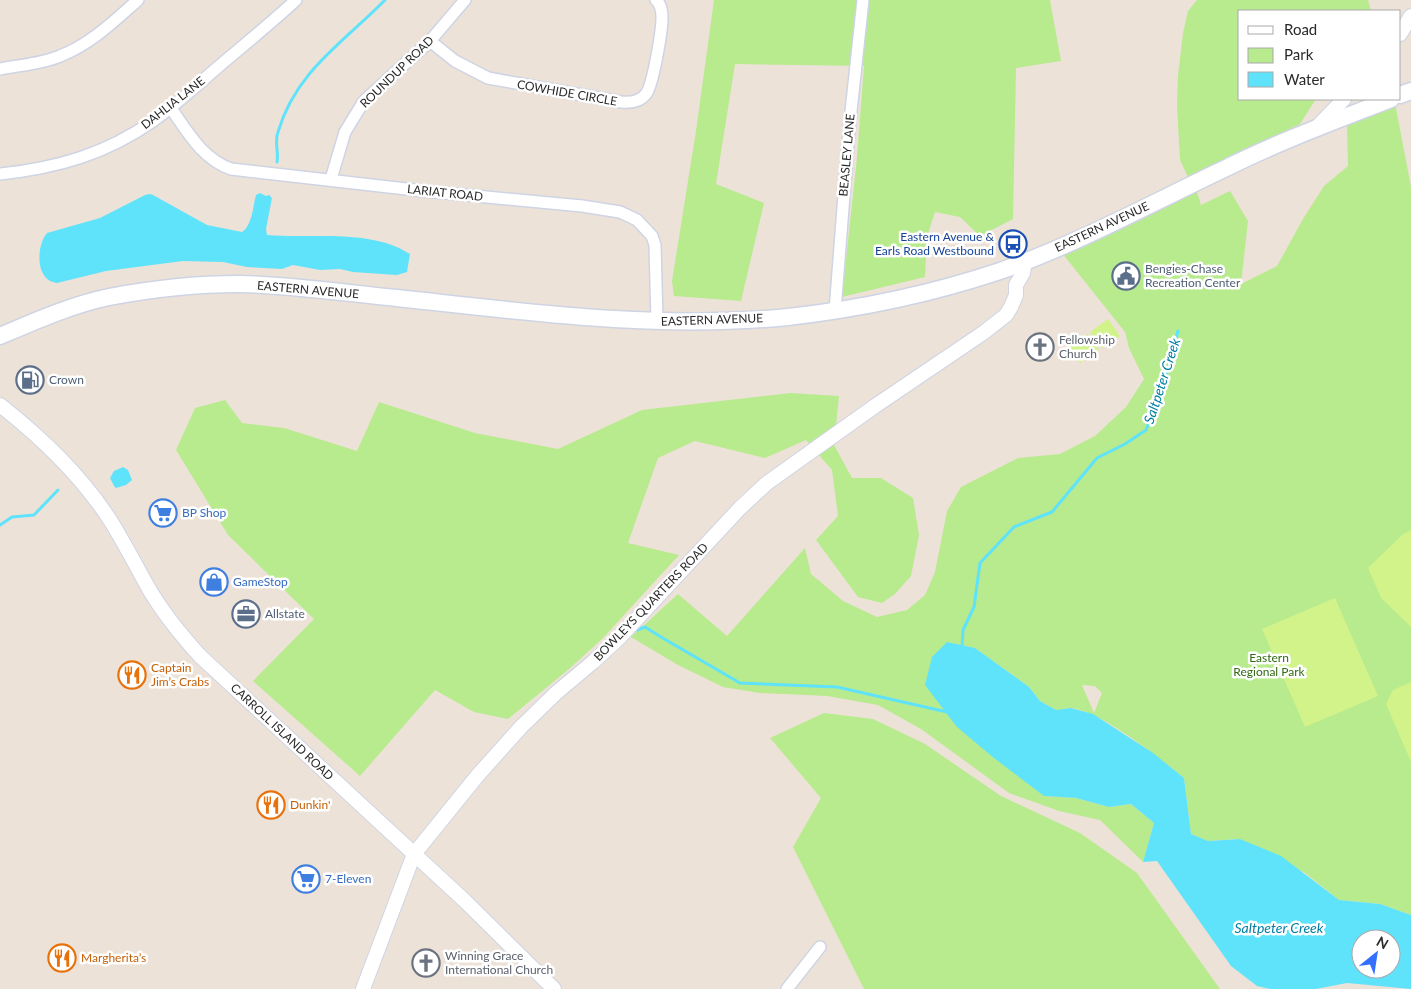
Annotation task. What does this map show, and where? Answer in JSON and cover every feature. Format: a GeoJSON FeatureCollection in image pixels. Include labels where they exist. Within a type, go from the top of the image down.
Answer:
{"type":"FeatureCollection","features":[{"type":"Feature","properties":{"kind":"main road","name":"EASTERN AVENUE"},"geometry":{"type":"LineString","coordinates":[[0,336],[63,310],[93,301],[158,289],[230,284],[290,287],[572,316],[658,321],[697,322],[835,311],[914,295],[1024,261],[1122,218],[1252,155],[1388,100]]}},
{"type":"Feature","properties":{"kind":"street"},"geometry":{"type":"LineString","coordinates":[[0,69],[38,62],[68,53],[91,40],[138,0]]}},
{"type":"Feature","properties":{"kind":"street","name":"ROUNDUP ROAD"},"geometry":{"type":"LineString","coordinates":[[331,179],[345,132],[356,112],[374,91],[430,41],[465,0]]}},
{"type":"Feature","properties":{"kind":"street","name":"COWHIDE CIRCLE"},"geometry":{"type":"LineString","coordinates":[[430,41],[455,60],[488,78],[534,88],[621,102],[637,101],[645,95],[651,83],[662,17],[659,2],[656,0]]}},
{"type":"Feature","properties":{"kind":"street","name":"BEASLEY LANE"},"geometry":{"type":"LineString","coordinates":[[835,311],[849,130],[863,0]]}},
{"type":"Feature","properties":{"kind":"street","name":"DAHLIA LANE"},"geometry":{"type":"LineString","coordinates":[[0,174],[68,163],[129,136],[170,107],[288,2]]}},
{"type":"Feature","properties":{"kind":"street"},"geometry":{"type":"LineString","coordinates":[[1401,32],[1411,16]]}},
{"type":"Feature","properties":{"kind":"street"},"geometry":{"type":"LineString","coordinates":[[1317,128],[1343,100]]}},
{"type":"Feature","properties":{"kind":"street","name":"LARIAT ROAD"},"geometry":{"type":"LineString","coordinates":[[170,107],[204,152],[227,168],[255,173],[331,179],[424,191],[582,206],[620,212],[637,220],[652,236],[655,245],[658,321]]}},
{"type":"Feature","properties":{"kind":"street","name":"BOWLEYS QUARTERS ROAD"},"geometry":{"type":"LineString","coordinates":[[363,989],[414,854],[478,775],[527,720],[620,637],[754,494],[875,406],[996,323],[1011,307],[1016,295],[1016,285],[1023,274],[1024,261]]}},
{"type":"Feature","properties":{"kind":"street"},"geometry":{"type":"LineString","coordinates":[[1003,269],[1006,279],[1016,285]]}},
{"type":"Feature","properties":{"kind":"street","name":"CARROLL ISLAND ROAD"},"geometry":{"type":"LineString","coordinates":[[0,406],[55,453],[90,492],[109,519],[150,591],[200,656],[502,936],[554,989]]}},
{"type":"Feature","properties":{"kind":"street"},"geometry":{"type":"LineString","coordinates":[[787,989],[820,946]]}},
{"type":"Feature","properties":{"kind":"green space"},"geometry":{"type":"Polygon","coordinates":[[[714,0],[1050,0],[1061,61],[1016,68],[1013,219],[980,236],[960,217],[935,212],[927,237],[925,277],[842,297],[857,157],[864,66],[735,64],[716,184],[764,203],[741,301],[674,296],[672,281],[696,131],[714,0]]]}},
{"type":"Feature","properties":{"kind":"green space"},"geometry":{"type":"Polygon","coordinates":[[[1197,0],[1368,0],[1371,10],[1238,10],[1238,100],[1315,100],[1300,124],[1188,177],[1180,160],[1177,106],[1178,76],[1183,33],[1188,11],[1197,0]]]}},
{"type":"Feature","properties":{"kind":"green space","name":"Eastern Regional Park"},"geometry":{"type":"Polygon","coordinates":[[[1395,103],[1411,187],[1411,915],[1380,904],[1339,900],[1305,873],[1240,839],[1208,841],[1191,834],[1184,778],[1129,737],[1098,717],[1071,708],[1056,710],[1040,701],[1029,687],[975,648],[947,642],[1029,783],[1044,796],[1076,798],[1109,807],[1131,804],[1154,823],[1143,862],[1100,820],[1059,811],[1009,793],[921,729],[878,705],[827,696],[760,693],[723,687],[678,665],[631,637],[678,594],[727,636],[805,548],[811,574],[843,601],[877,617],[907,610],[925,595],[935,572],[947,511],[961,487],[1018,458],[1060,454],[1095,436],[1126,407],[1144,379],[1129,348],[1125,332],[1062,253],[1196,189],[1201,205],[1230,191],[1248,221],[1241,284],[1277,266],[1324,186],[1348,166],[1347,126],[1395,103]],[[1082,685],[1094,713],[1102,693],[1095,686],[1082,685]]]}},
{"type":"Feature","properties":{"kind":"green space"},"geometry":{"type":"Polygon","coordinates":[[[1108,319],[1120,336],[1102,348],[1090,332],[1108,319]]]}},
{"type":"Feature","properties":{"kind":"green space"},"geometry":{"type":"Polygon","coordinates":[[[1088,334],[1099,350],[1080,363],[1069,347],[1088,334]]]}},
{"type":"Feature","properties":{"kind":"green space"},"geometry":{"type":"Polygon","coordinates":[[[791,393],[839,396],[834,445],[852,478],[881,478],[913,498],[919,535],[911,576],[895,594],[882,603],[858,597],[816,540],[838,516],[832,470],[806,440],[765,458],[695,441],[658,458],[628,543],[679,555],[603,638],[569,669],[508,719],[474,712],[435,690],[360,776],[253,681],[314,619],[228,535],[176,450],[195,408],[225,400],[242,423],[284,428],[357,451],[379,402],[475,433],[558,449],[642,410],[791,393]]]}},
{"type":"Feature","properties":{"kind":"green space"},"geometry":{"type":"Polygon","coordinates":[[[1411,530],[1411,627],[1381,598],[1368,568],[1403,534],[1411,530]]]}},
{"type":"Feature","properties":{"kind":"green space"},"geometry":{"type":"Polygon","coordinates":[[[1335,598],[1378,696],[1305,727],[1262,629],[1335,598]]]}},
{"type":"Feature","properties":{"kind":"green space"},"geometry":{"type":"Polygon","coordinates":[[[1411,682],[1411,762],[1386,704],[1393,690],[1411,682]]]}},
{"type":"Feature","properties":{"kind":"green space"},"geometry":{"type":"Polygon","coordinates":[[[824,713],[873,719],[925,744],[1001,796],[1080,833],[1137,873],[1220,989],[864,989],[793,847],[821,798],[770,738],[824,713]]]}},
{"type":"Feature","properties":{"kind":"water"},"geometry":{"type":"Polygon","coordinates":[[[260,193],[266,196],[269,195],[272,198],[266,229],[267,235],[340,236],[377,241],[394,246],[410,254],[407,272],[397,275],[353,272],[340,269],[320,270],[293,265],[282,269],[247,267],[223,262],[183,261],[106,271],[57,283],[50,281],[41,270],[41,246],[47,233],[100,218],[145,195],[153,195],[207,225],[242,232],[250,221],[256,195],[260,193]]]}},
{"type":"Feature","properties":{"kind":"water"},"geometry":{"type":"Polygon","coordinates":[[[123,467],[128,470],[132,480],[126,485],[116,488],[110,478],[114,471],[123,467]]]}},
{"type":"Feature","properties":{"kind":"water","name":"Saltpeter Creek"},"geometry":{"type":"Polygon","coordinates":[[[947,642],[975,648],[1029,687],[1040,701],[1056,710],[1071,708],[1093,714],[1153,753],[1184,778],[1191,834],[1208,841],[1240,839],[1281,856],[1339,900],[1380,904],[1411,915],[1411,989],[1347,983],[1316,989],[1270,989],[1257,986],[1231,966],[1157,861],[1143,862],[1154,823],[1131,804],[1109,807],[1076,798],[1044,796],[957,727],[925,685],[932,657],[947,642]]]}},
{"type":"Feature","properties":{"kind":"waterway"},"geometry":{"type":"LineString","coordinates":[[277,162],[277,136],[286,111],[296,92],[322,59],[385,0]]}},
{"type":"Feature","properties":{"kind":"waterway","name":"Saltpeter Creek"},"geometry":{"type":"LineString","coordinates":[[962,647],[963,630],[974,607],[980,563],[1014,527],[1052,512],[1097,458],[1125,444],[1146,430],[1165,380],[1178,331]]}},
{"type":"Feature","properties":{"kind":"waterway"},"geometry":{"type":"LineString","coordinates":[[0,525],[12,517],[34,515],[58,490]]}},
{"type":"Feature","properties":{"kind":"waterway"},"geometry":{"type":"LineString","coordinates":[[637,630],[645,627],[740,683],[837,687],[947,712]]}},
{"type":"Feature","properties":{"kind":"place","name":"Eastern Avenue & Earls Road Westbound"},"geometry":{"type":"Point","coordinates":[1013,244]}},
{"type":"Feature","properties":{"kind":"place","name":"Bengies-Chase Recreation Center"},"geometry":{"type":"Point","coordinates":[1126,276]}},
{"type":"Feature","properties":{"kind":"place","name":"Fellowship Church"},"geometry":{"type":"Point","coordinates":[1040,347]}},
{"type":"Feature","properties":{"kind":"place","name":"Crown"},"geometry":{"type":"Point","coordinates":[30,380]}},
{"type":"Feature","properties":{"kind":"place","name":"BP Shop"},"geometry":{"type":"Point","coordinates":[163,513]}},
{"type":"Feature","properties":{"kind":"place","name":"GameStop"},"geometry":{"type":"Point","coordinates":[214,582]}},
{"type":"Feature","properties":{"kind":"place","name":"Allstate"},"geometry":{"type":"Point","coordinates":[246,614]}},
{"type":"Feature","properties":{"kind":"place","name":"Captain Jim’s Crabs"},"geometry":{"type":"Point","coordinates":[132,675]}},
{"type":"Feature","properties":{"kind":"place","name":"Dunkin'"},"geometry":{"type":"Point","coordinates":[271,805]}},
{"type":"Feature","properties":{"kind":"place","name":"7-Eleven"},"geometry":{"type":"Point","coordinates":[306,879]}},
{"type":"Feature","properties":{"kind":"place","name":"Margherita’s"},"geometry":{"type":"Point","coordinates":[62,958]}},
{"type":"Feature","properties":{"kind":"place","name":"Winning Grace International Church"},"geometry":{"type":"Point","coordinates":[426,963]}}]}
